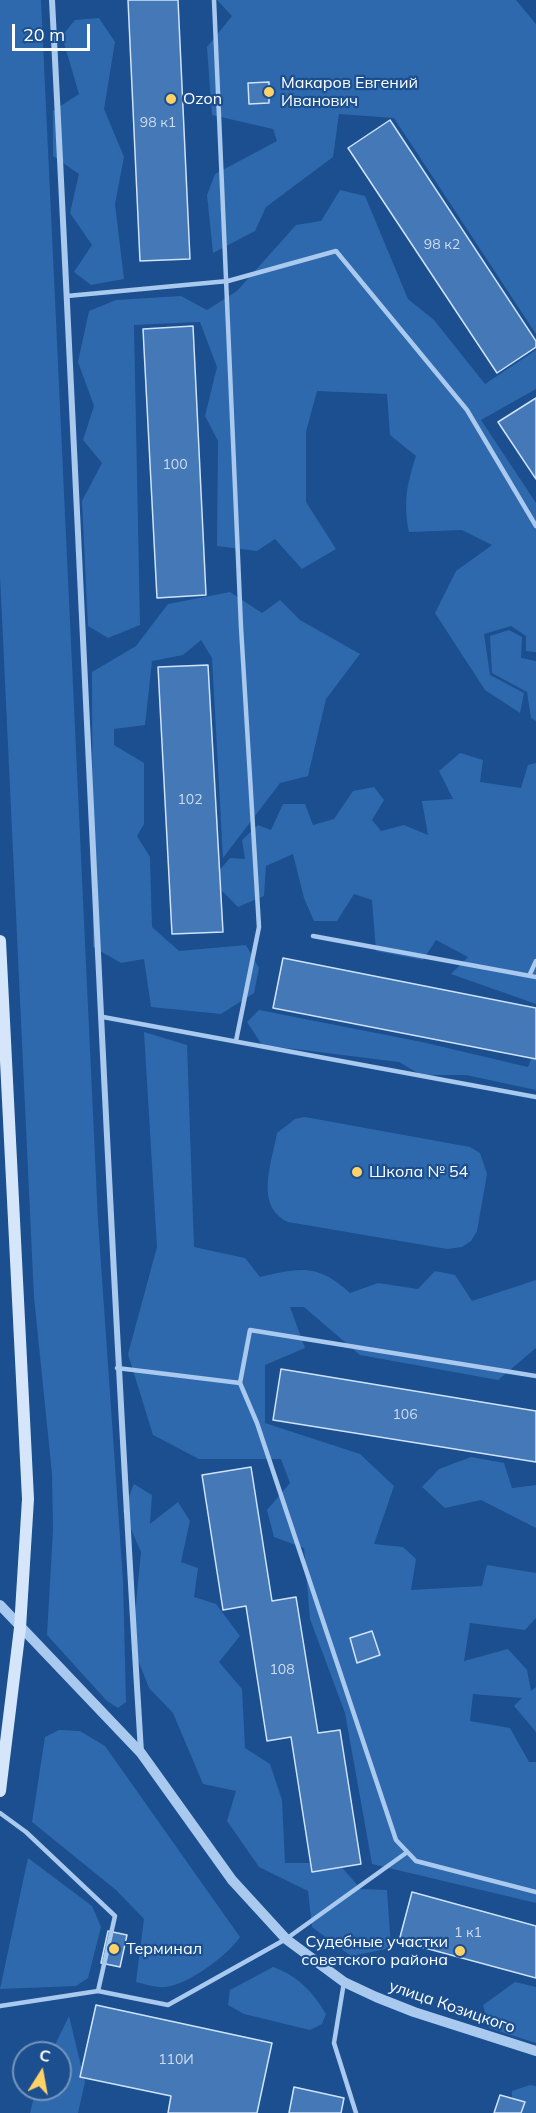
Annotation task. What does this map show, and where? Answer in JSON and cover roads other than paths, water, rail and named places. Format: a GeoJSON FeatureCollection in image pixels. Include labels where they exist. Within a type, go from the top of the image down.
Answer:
{"type":"FeatureCollection","features":[{"type":"Feature","properties":{"kind":"main road"},"geometry":{"type":"LineString","coordinates":[[0,941],[28,1499],[20,1628],[0,1791]]}},
{"type":"Feature","properties":{"kind":"street"},"geometry":{"type":"LineString","coordinates":[[51,0],[103,1017],[117,1368],[141,1753]]}},
{"type":"Feature","properties":{"kind":"street","name":"улица Козицкого"},"geometry":{"type":"LineString","coordinates":[[0,1605],[141,1753],[231,1880],[286,1938],[344,1982],[414,2012],[536,2051]]}},
{"type":"Feature","properties":{"kind":"lane"},"geometry":{"type":"LineString","coordinates":[[214,0],[228,281],[241,627],[259,927],[236,1041]]}},
{"type":"Feature","properties":{"kind":"lane"},"geometry":{"type":"LineString","coordinates":[[67,296],[228,281],[336,251],[467,410],[536,526]]}},
{"type":"Feature","properties":{"kind":"lane"},"geometry":{"type":"LineString","coordinates":[[313,936],[530,974],[536,977]]}},
{"type":"Feature","properties":{"kind":"lane"},"geometry":{"type":"LineString","coordinates":[[530,974],[536,961]]}},
{"type":"Feature","properties":{"kind":"lane"},"geometry":{"type":"LineString","coordinates":[[103,1017],[536,1098]]}},
{"type":"Feature","properties":{"kind":"lane"},"geometry":{"type":"LineString","coordinates":[[536,1376],[250,1330],[240,1383],[257,1424],[396,1840],[406,1853],[417,1861],[536,1892]]}},
{"type":"Feature","properties":{"kind":"lane"},"geometry":{"type":"LineString","coordinates":[[117,1368],[240,1383]]}},
{"type":"Feature","properties":{"kind":"lane"},"geometry":{"type":"LineString","coordinates":[[0,1813],[26,1832],[115,1916],[98,1991]]}},
{"type":"Feature","properties":{"kind":"lane"},"geometry":{"type":"LineString","coordinates":[[0,2006],[98,1991],[168,2005],[286,1938],[406,1853]]}},
{"type":"Feature","properties":{"kind":"lane"},"geometry":{"type":"LineString","coordinates":[[344,1982],[334,2043],[356,2113]]}},
{"type":"Feature","properties":{"kind":"place","name":"Макаров Евгений Иванович"},"geometry":{"type":"Point","coordinates":[269,92]}},
{"type":"Feature","properties":{"kind":"place","name":"Ozon"},"geometry":{"type":"Point","coordinates":[171,99]}},
{"type":"Feature","properties":{"kind":"place","name":"Школа № 54"},"geometry":{"type":"Point","coordinates":[357,1172]}},
{"type":"Feature","properties":{"kind":"place","name":"Терминал"},"geometry":{"type":"Point","coordinates":[114,1949]}},
{"type":"Feature","properties":{"kind":"place","name":"Судебные участки советского района"},"geometry":{"type":"Point","coordinates":[460,1951]}}]}
